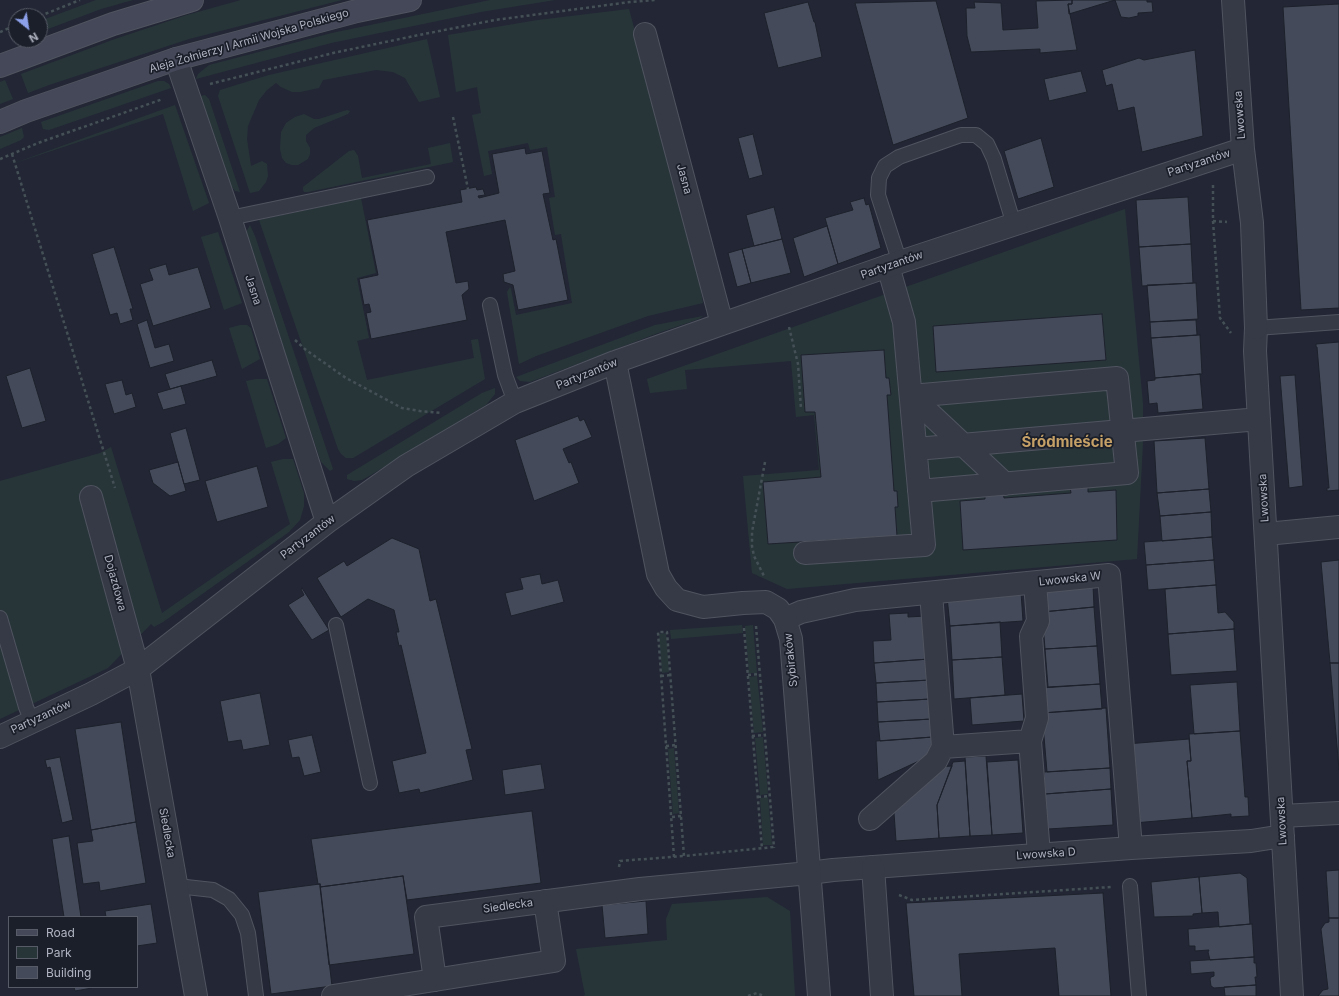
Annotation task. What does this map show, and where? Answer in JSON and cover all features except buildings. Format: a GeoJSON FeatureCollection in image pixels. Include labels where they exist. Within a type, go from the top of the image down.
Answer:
{"type":"FeatureCollection","features":[{"type":"Feature","properties":{"kind":"main road"},"geometry":{"type":"LineString","coordinates":[[0,66],[114,24],[192,0]]}},
{"type":"Feature","properties":{"kind":"main road","name":"Aleja Żołnierzy I Armii Wojska Polskiego"},"geometry":{"type":"LineString","coordinates":[[0,122],[26,111],[176,59],[349,13],[410,0]]}},
{"type":"Feature","properties":{"kind":"street","name":"Lwowska"},"geometry":{"type":"LineString","coordinates":[[1233,0],[1243,149],[1252,223],[1256,328],[1255,351],[1292,996]]}},
{"type":"Feature","properties":{"kind":"street","name":"Jasna"},"geometry":{"type":"LineString","coordinates":[[645,34],[722,324]]}},
{"type":"Feature","properties":{"kind":"street","name":"Jasna"},"geometry":{"type":"LineString","coordinates":[[176,59],[230,218],[327,522]]}},
{"type":"Feature","properties":{"kind":"street","name":"Partyzantów"},"geometry":{"type":"LineString","coordinates":[[0,737],[91,694],[138,669],[327,522],[406,466],[515,402],[615,362],[722,324],[1243,149]]}},
{"type":"Feature","properties":{"kind":"street"},"geometry":{"type":"LineString","coordinates":[[805,553],[924,545],[904,322],[894,265]]}},
{"type":"Feature","properties":{"kind":"street","name":"Sybiraków"},"geometry":{"type":"LineString","coordinates":[[615,362],[658,574],[666,588],[677,600],[703,607],[766,602],[778,609],[786,619],[791,639],[819,996]]}},
{"type":"Feature","properties":{"kind":"street"},"geometry":{"type":"LineString","coordinates":[[911,396],[1117,378],[1127,473],[919,491]]}},
{"type":"Feature","properties":{"kind":"street"},"geometry":{"type":"LineString","coordinates":[[911,396],[1005,484]]}},
{"type":"Feature","properties":{"kind":"street"},"geometry":{"type":"LineString","coordinates":[[916,449],[1259,419]]}},
{"type":"Feature","properties":{"kind":"street","name":"Dojazdowa"},"geometry":{"type":"LineString","coordinates":[[91,497],[138,669]]}},
{"type":"Feature","properties":{"kind":"street"},"geometry":{"type":"LineString","coordinates":[[1266,534],[1339,527]]}},
{"type":"Feature","properties":{"kind":"street","name":"Lwowska W"},"geometry":{"type":"LineString","coordinates":[[786,619],[802,612],[855,600],[1109,576],[1131,848]]}},
{"type":"Feature","properties":{"kind":"street"},"geometry":{"type":"LineString","coordinates":[[1035,583],[1038,621],[1031,636],[1037,718],[1030,741],[1039,854]]}},
{"type":"Feature","properties":{"kind":"street"},"geometry":{"type":"LineString","coordinates":[[870,819],[936,761],[943,747],[931,593]]}},
{"type":"Feature","properties":{"kind":"street","name":"Siedlecka"},"geometry":{"type":"LineString","coordinates":[[138,669],[196,996]]}},
{"type":"Feature","properties":{"kind":"street"},"geometry":{"type":"LineString","coordinates":[[943,747],[1030,741]]}},
{"type":"Feature","properties":{"kind":"street","name":"Lwowska D"},"geometry":{"type":"LineString","coordinates":[[809,873],[1039,854],[1251,841],[1282,826],[1339,813]]}},
{"type":"Feature","properties":{"kind":"street"},"geometry":{"type":"LineString","coordinates":[[873,867],[882,996]]}},
{"type":"Feature","properties":{"kind":"street"},"geometry":{"type":"LineString","coordinates":[[545,901],[809,873]]}},
{"type":"Feature","properties":{"kind":"street","name":"Siedlecka"},"geometry":{"type":"LineString","coordinates":[[333,996],[435,980],[554,961],[545,901],[426,917],[435,980]]}},
{"type":"Feature","properties":{"kind":"lane"},"geometry":{"type":"LineString","coordinates":[[894,265],[878,195],[879,178],[885,166],[899,157],[961,135],[976,135],[987,144],[994,159],[1014,225]]}},
{"type":"Feature","properties":{"kind":"lane"},"geometry":{"type":"LineString","coordinates":[[230,218],[427,178]]}},
{"type":"Feature","properties":{"kind":"lane"},"geometry":{"type":"LineString","coordinates":[[490,305],[505,375],[515,402]]}},
{"type":"Feature","properties":{"kind":"lane"},"geometry":{"type":"LineString","coordinates":[[1256,328],[1339,322]]}},
{"type":"Feature","properties":{"kind":"lane"},"geometry":{"type":"LineString","coordinates":[[0,618],[26,707],[32,722]]}},
{"type":"Feature","properties":{"kind":"lane"},"geometry":{"type":"LineString","coordinates":[[336,625],[370,783]]}},
{"type":"Feature","properties":{"kind":"lane"},"geometry":{"type":"LineString","coordinates":[[177,886],[212,890],[229,899],[242,914],[248,933],[256,996]]}},
{"type":"Feature","properties":{"kind":"lane"},"geometry":{"type":"LineString","coordinates":[[1130,886],[1139,996]]}},
{"type":"Feature","properties":{"kind":"path"},"geometry":{"type":"LineString","coordinates":[[48,13],[80,0]]}},
{"type":"Feature","properties":{"kind":"path"},"geometry":{"type":"LineString","coordinates":[[207,85],[333,53],[495,20],[655,0]]}},
{"type":"Feature","properties":{"kind":"path"},"geometry":{"type":"LineString","coordinates":[[0,159],[166,97]]}},
{"type":"Feature","properties":{"kind":"path"},"geometry":{"type":"LineString","coordinates":[[453,117],[468,189]]}},
{"type":"Feature","properties":{"kind":"path"},"geometry":{"type":"LineString","coordinates":[[12,154],[117,492],[91,497]]}},
{"type":"Feature","properties":{"kind":"path"},"geometry":{"type":"LineString","coordinates":[[1213,185],[1213,221],[1220,318],[1234,338]]}},
{"type":"Feature","properties":{"kind":"path"},"geometry":{"type":"LineString","coordinates":[[1213,221],[1232,222]]}},
{"type":"Feature","properties":{"kind":"path"},"geometry":{"type":"LineString","coordinates":[[789,325],[798,364],[801,409]]}},
{"type":"Feature","properties":{"kind":"path"},"geometry":{"type":"LineString","coordinates":[[294,338],[306,350],[346,378],[402,408],[441,413]]}},
{"type":"Feature","properties":{"kind":"path"},"geometry":{"type":"LineString","coordinates":[[765,462],[752,532],[752,546],[754,556],[768,581]]}},
{"type":"Feature","properties":{"kind":"path"},"geometry":{"type":"LineString","coordinates":[[756,623],[776,876]]}},
{"type":"Feature","properties":{"kind":"path"},"geometry":{"type":"LineString","coordinates":[[744,624],[762,849]]}},
{"type":"Feature","properties":{"kind":"path"},"geometry":{"type":"LineString","coordinates":[[674,857],[658,632],[667,632],[684,856]]}},
{"type":"Feature","properties":{"kind":"path"},"geometry":{"type":"LineString","coordinates":[[748,675],[760,674]]}},
{"type":"Feature","properties":{"kind":"path"},"geometry":{"type":"LineString","coordinates":[[661,676],[671,675]]}},
{"type":"Feature","properties":{"kind":"path"},"geometry":{"type":"LineString","coordinates":[[752,736],[765,735]]}},
{"type":"Feature","properties":{"kind":"path"},"geometry":{"type":"LineString","coordinates":[[666,746],[676,745]]}},
{"type":"Feature","properties":{"kind":"path"},"geometry":{"type":"LineString","coordinates":[[758,797],[770,796]]}},
{"type":"Feature","properties":{"kind":"path"},"geometry":{"type":"LineString","coordinates":[[671,817],[681,816]]}},
{"type":"Feature","properties":{"kind":"path"},"geometry":{"type":"LineString","coordinates":[[620,861],[774,847]]}},
{"type":"Feature","properties":{"kind":"path"},"geometry":{"type":"LineString","coordinates":[[874,891],[888,891],[912,900],[1130,886]]}},
{"type":"Feature","properties":{"kind":"path"},"geometry":{"type":"LineString","coordinates":[[748,996],[757,993],[763,996]]}},
{"type":"Feature","properties":{"kind":"green space"},"geometry":{"type":"Polygon","coordinates":[[[96,0],[133,0],[101,9],[48,29],[48,18],[96,0]]]}},
{"type":"Feature","properties":{"kind":"green space"},"geometry":{"type":"Polygon","coordinates":[[[241,0],[342,0],[189,39],[28,93],[21,74],[115,39],[187,15],[241,0]]]}},
{"type":"Feature","properties":{"kind":"green space"},"geometry":{"type":"Polygon","coordinates":[[[490,0],[555,0],[481,12],[331,43],[196,79],[198,74],[209,65],[332,33],[490,0]]]}},
{"type":"Feature","properties":{"kind":"green space"},"geometry":{"type":"Polygon","coordinates":[[[629,9],[695,255],[703,303],[648,316],[536,356],[519,364],[507,292],[510,287],[516,315],[572,303],[561,234],[555,235],[549,198],[555,197],[547,147],[530,150],[528,143],[488,151],[492,174],[484,176],[472,115],[481,113],[477,87],[456,92],[448,35],[538,20],[629,9]]]}},
{"type":"Feature","properties":{"kind":"green space"},"geometry":{"type":"Polygon","coordinates":[[[427,39],[440,97],[419,102],[405,78],[393,72],[376,70],[323,80],[319,88],[300,92],[292,92],[276,83],[267,90],[259,100],[248,126],[247,139],[251,166],[262,161],[267,164],[268,176],[266,182],[259,191],[250,193],[218,96],[220,90],[269,75],[427,39]]]}},
{"type":"Feature","properties":{"kind":"green space"},"geometry":{"type":"Polygon","coordinates":[[[5,80],[13,99],[0,104],[0,82],[5,80]]]}},
{"type":"Feature","properties":{"kind":"green space"},"geometry":{"type":"Polygon","coordinates":[[[158,81],[164,81],[169,84],[171,88],[49,130],[43,129],[41,122],[158,81]]]}},
{"type":"Feature","properties":{"kind":"green space"},"geometry":{"type":"Polygon","coordinates":[[[205,95],[209,99],[240,192],[235,191],[229,183],[200,96],[205,95]]]}},
{"type":"Feature","properties":{"kind":"green space"},"geometry":{"type":"Polygon","coordinates":[[[175,105],[209,203],[193,211],[163,114],[12,164],[175,105]]]}},
{"type":"Feature","properties":{"kind":"green space"},"geometry":{"type":"Polygon","coordinates":[[[347,110],[350,111],[348,114],[314,128],[306,135],[306,141],[310,148],[308,159],[298,165],[286,163],[282,158],[280,149],[281,132],[286,123],[295,117],[304,114],[314,119],[319,119],[347,110]]]}},
{"type":"Feature","properties":{"kind":"green space"},"geometry":{"type":"Polygon","coordinates":[[[22,128],[24,137],[21,140],[0,149],[0,137],[22,128]]]}},
{"type":"Feature","properties":{"kind":"green space"},"geometry":{"type":"Polygon","coordinates":[[[450,143],[453,162],[308,192],[304,192],[303,190],[303,187],[349,151],[354,150],[358,156],[362,178],[431,164],[428,148],[450,143]]]}},
{"type":"Feature","properties":{"kind":"green space"},"geometry":{"type":"Polygon","coordinates":[[[361,198],[376,273],[357,278],[369,338],[357,341],[367,380],[474,358],[471,340],[478,339],[485,379],[353,458],[346,458],[338,449],[259,220],[361,198]]]}},
{"type":"Feature","properties":{"kind":"green space"},"geometry":{"type":"Polygon","coordinates":[[[1125,209],[1143,404],[1143,442],[1137,559],[787,589],[752,573],[743,476],[819,470],[814,415],[796,417],[791,361],[685,370],[687,389],[650,393],[647,379],[1125,209]]]}},
{"type":"Feature","properties":{"kind":"green space"},"geometry":{"type":"Polygon","coordinates":[[[250,225],[333,469],[330,471],[321,462],[245,234],[250,225]]]}},
{"type":"Feature","properties":{"kind":"green space"},"geometry":{"type":"Polygon","coordinates":[[[218,232],[242,303],[224,310],[201,237],[218,232]]]}},
{"type":"Feature","properties":{"kind":"green space"},"geometry":{"type":"Polygon","coordinates":[[[703,316],[699,319],[658,333],[530,382],[520,381],[516,377],[655,325],[703,316]]]}},
{"type":"Feature","properties":{"kind":"green space"},"geometry":{"type":"Polygon","coordinates":[[[247,325],[251,328],[260,359],[242,369],[229,328],[247,325]]]}},
{"type":"Feature","properties":{"kind":"green space"},"geometry":{"type":"Polygon","coordinates":[[[267,379],[286,438],[278,444],[266,448],[246,381],[267,379]]]}},
{"type":"Feature","properties":{"kind":"green space"},"geometry":{"type":"Polygon","coordinates":[[[495,388],[495,394],[486,405],[362,480],[354,481],[347,479],[347,475],[482,393],[495,388]]]}},
{"type":"Feature","properties":{"kind":"green space"},"geometry":{"type":"Polygon","coordinates":[[[111,447],[162,613],[290,524],[271,462],[283,459],[293,459],[304,493],[304,506],[300,520],[289,532],[163,622],[154,627],[151,624],[108,668],[0,719],[0,481],[100,453],[111,447]]]}},
{"type":"Feature","properties":{"kind":"green space"},"geometry":{"type":"Polygon","coordinates":[[[742,625],[743,633],[671,639],[670,630],[742,625]]]}},
{"type":"Feature","properties":{"kind":"green space"},"geometry":{"type":"Polygon","coordinates":[[[753,625],[757,673],[749,673],[745,626],[753,625]]]}},
{"type":"Feature","properties":{"kind":"green space"},"geometry":{"type":"Polygon","coordinates":[[[666,633],[669,672],[662,673],[659,634],[666,633]]]}},
{"type":"Feature","properties":{"kind":"green space"},"geometry":{"type":"Polygon","coordinates":[[[757,676],[763,732],[754,733],[749,677],[757,676]]]}},
{"type":"Feature","properties":{"kind":"green space"},"geometry":{"type":"Polygon","coordinates":[[[763,737],[768,794],[760,795],[755,738],[763,737]]]}},
{"type":"Feature","properties":{"kind":"green space"},"geometry":{"type":"Polygon","coordinates":[[[674,748],[679,813],[673,814],[668,749],[674,748]]]}},
{"type":"Feature","properties":{"kind":"green space"},"geometry":{"type":"Polygon","coordinates":[[[768,797],[772,845],[763,845],[760,798],[768,797]]]}},
{"type":"Feature","properties":{"kind":"green space"},"geometry":{"type":"Polygon","coordinates":[[[767,897],[790,911],[795,996],[583,996],[585,995],[576,949],[667,940],[666,919],[672,904],[767,897]]]}},
{"type":"Feature","properties":{"kind":"district","name":"Śródmieście"},"geometry":{"type":"Point","coordinates":[1067,442]}}]}
